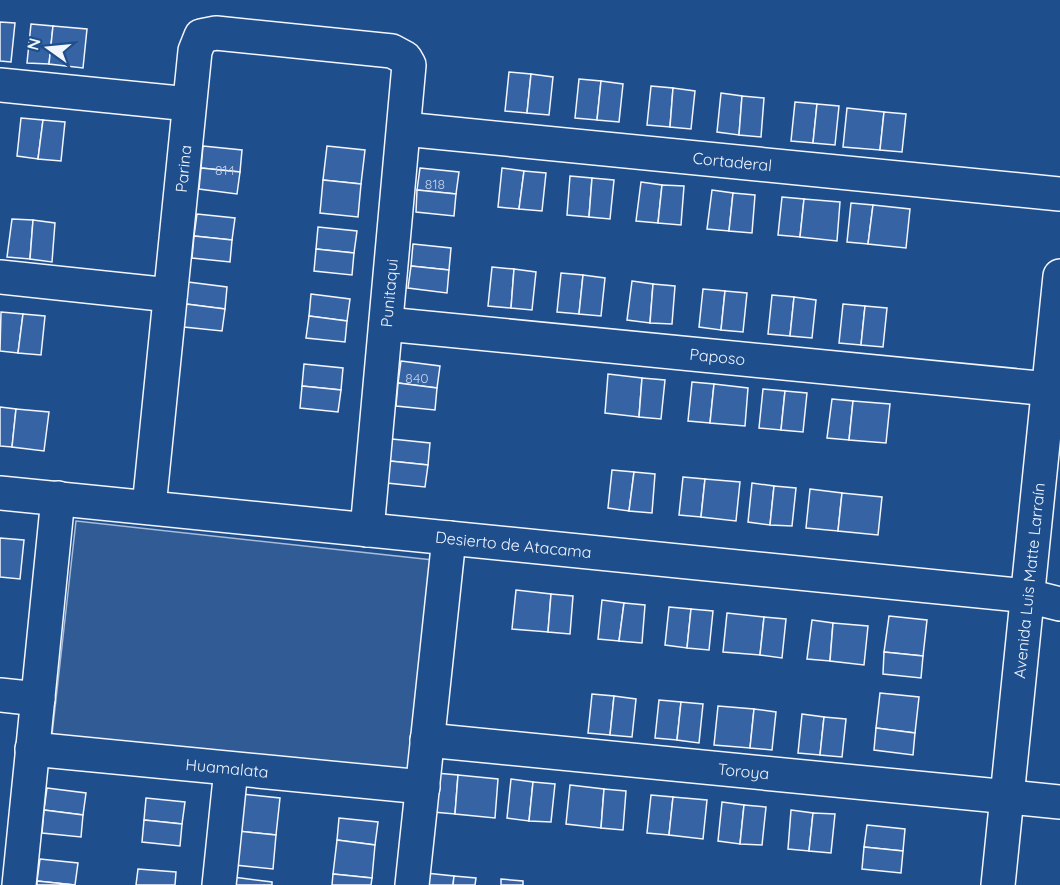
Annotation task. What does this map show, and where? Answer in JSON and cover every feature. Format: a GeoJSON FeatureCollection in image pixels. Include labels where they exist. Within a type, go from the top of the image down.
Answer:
{"type":"FeatureCollection","features":[{"type":"Feature","properties":{"kind":"street","name":"Parina"},"geometry":{"type":"LineString","coordinates":[[148,507],[196,43],[208,33],[392,51],[405,58]]}},
{"type":"Feature","properties":{"kind":"street","name":"Punitaqui"},"geometry":{"type":"LineString","coordinates":[[367,530],[409,73],[405,58]]}},
{"type":"Feature","properties":{"kind":"street"},"geometry":{"type":"LineString","coordinates":[[0,84],[189,104]]}},
{"type":"Feature","properties":{"kind":"street","name":"Cortaderal"},"geometry":{"type":"LineString","coordinates":[[404,129],[1060,194]]}},
{"type":"Feature","properties":{"kind":"street","name":"Avenida Luis Matte Larraín"},"geometry":{"type":"LineString","coordinates":[[998,885],[1028,596],[1051,407],[1060,276]]}},
{"type":"Feature","properties":{"kind":"street"},"geometry":{"type":"LineString","coordinates":[[0,277],[170,295]]}},
{"type":"Feature","properties":{"kind":"street","name":"Paposo"},"geometry":{"type":"LineString","coordinates":[[386,324],[1051,407]]}},
{"type":"Feature","properties":{"kind":"street","name":"Desierto de Atacama"},"geometry":{"type":"LineString","coordinates":[[0,493],[1028,596],[1060,604]]}},
{"type":"Feature","properties":{"kind":"street"},"geometry":{"type":"LineString","coordinates":[[19,885],[58,498]]}},
{"type":"Feature","properties":{"kind":"street"},"geometry":{"type":"LineString","coordinates":[[412,885],[449,538]]}},
{"type":"Feature","properties":{"kind":"street"},"geometry":{"type":"LineString","coordinates":[[0,695],[38,699]]}},
{"type":"Feature","properties":{"kind":"street","name":"Toroya"},"geometry":{"type":"LineString","coordinates":[[428,740],[1060,802]]}},
{"type":"Feature","properties":{"kind":"street","name":"Huamalata"},"geometry":{"type":"LineString","coordinates":[[32,749],[423,788]]}},
{"type":"Feature","properties":{"kind":"street"},"geometry":{"type":"LineString","coordinates":[[219,885],[231,768]]}},
{"type":"Feature","properties":{"kind":"shaded area"},"geometry":{"type":"Polygon","coordinates":[[[76,521],[433,560],[410,773],[52,735],[76,521]]]}},
{"type":"Feature","properties":{"kind":"building"},"geometry":{"type":"Polygon","coordinates":[[[0,22],[15,23],[11,62],[0,61],[0,22]]]}},
{"type":"Feature","properties":{"kind":"building"},"geometry":{"type":"Polygon","coordinates":[[[31,24],[53,26],[49,64],[27,63],[31,24]]]}},
{"type":"Feature","properties":{"kind":"building"},"geometry":{"type":"Polygon","coordinates":[[[53,26],[87,29],[83,68],[49,64],[53,26]]]}},
{"type":"Feature","properties":{"kind":"building"},"geometry":{"type":"Polygon","coordinates":[[[509,72],[531,74],[527,113],[505,111],[509,72]]]}},
{"type":"Feature","properties":{"kind":"building"},"geometry":{"type":"Polygon","coordinates":[[[531,74],[553,77],[549,115],[527,113],[531,74]]]}},
{"type":"Feature","properties":{"kind":"building"},"geometry":{"type":"Polygon","coordinates":[[[579,79],[601,81],[597,120],[575,118],[579,79]]]}},
{"type":"Feature","properties":{"kind":"building"},"geometry":{"type":"Polygon","coordinates":[[[601,81],[623,84],[619,122],[597,120],[601,81]]]}},
{"type":"Feature","properties":{"kind":"building"},"geometry":{"type":"Polygon","coordinates":[[[651,86],[673,88],[670,127],[647,125],[651,86]]]}},
{"type":"Feature","properties":{"kind":"building"},"geometry":{"type":"Polygon","coordinates":[[[673,88],[695,91],[691,129],[670,127],[673,88]]]}},
{"type":"Feature","properties":{"kind":"building"},"geometry":{"type":"Polygon","coordinates":[[[721,93],[742,96],[739,135],[717,132],[721,93]]]}},
{"type":"Feature","properties":{"kind":"building"},"geometry":{"type":"Polygon","coordinates":[[[742,96],[764,98],[761,137],[739,135],[742,96]]]}},
{"type":"Feature","properties":{"kind":"building"},"geometry":{"type":"Polygon","coordinates":[[[795,102],[817,104],[813,143],[791,141],[795,102]]]}},
{"type":"Feature","properties":{"kind":"building"},"geometry":{"type":"Polygon","coordinates":[[[817,104],[839,106],[835,145],[813,143],[817,104]]]}},
{"type":"Feature","properties":{"kind":"building"},"geometry":{"type":"Polygon","coordinates":[[[847,108],[884,112],[880,150],[843,147],[847,108]]]}},
{"type":"Feature","properties":{"kind":"building"},"geometry":{"type":"Polygon","coordinates":[[[884,112],[906,114],[902,152],[880,150],[884,112]]]}},
{"type":"Feature","properties":{"kind":"building"},"geometry":{"type":"Polygon","coordinates":[[[21,118],[43,120],[38,159],[17,156],[21,118]]]}},
{"type":"Feature","properties":{"kind":"building"},"geometry":{"type":"Polygon","coordinates":[[[43,120],[65,122],[61,161],[38,159],[43,120]]]}},
{"type":"Feature","properties":{"kind":"building"},"geometry":{"type":"Polygon","coordinates":[[[203,146],[242,150],[240,172],[201,168],[203,146]]]}},
{"type":"Feature","properties":{"kind":"building"},"geometry":{"type":"Polygon","coordinates":[[[327,146],[365,150],[361,184],[323,180],[327,146]]]}},
{"type":"Feature","properties":{"kind":"building"},"geometry":{"type":"Polygon","coordinates":[[[201,168],[240,172],[237,194],[199,189],[201,168]]]}},
{"type":"Feature","properties":{"kind":"building"},"geometry":{"type":"Polygon","coordinates":[[[420,168],[459,172],[456,194],[417,190],[420,168]]]}},
{"type":"Feature","properties":{"kind":"building"},"geometry":{"type":"Polygon","coordinates":[[[502,168],[524,171],[519,209],[498,207],[502,168]]]}},
{"type":"Feature","properties":{"kind":"building"},"geometry":{"type":"Polygon","coordinates":[[[524,171],[546,173],[542,211],[519,209],[524,171]]]}},
{"type":"Feature","properties":{"kind":"building"},"geometry":{"type":"Polygon","coordinates":[[[570,176],[592,178],[589,217],[567,215],[570,176]]]}},
{"type":"Feature","properties":{"kind":"building"},"geometry":{"type":"Polygon","coordinates":[[[592,178],[614,180],[610,219],[589,217],[592,178]]]}},
{"type":"Feature","properties":{"kind":"building"},"geometry":{"type":"Polygon","coordinates":[[[323,180],[361,184],[358,217],[320,213],[323,180]]]}},
{"type":"Feature","properties":{"kind":"building"},"geometry":{"type":"Polygon","coordinates":[[[641,182],[662,185],[658,223],[636,221],[641,182]]]}},
{"type":"Feature","properties":{"kind":"building"},"geometry":{"type":"Polygon","coordinates":[[[662,185],[684,186],[681,225],[658,223],[662,185]]]}},
{"type":"Feature","properties":{"kind":"building"},"geometry":{"type":"Polygon","coordinates":[[[417,190],[456,194],[454,216],[416,212],[417,190]]]}},
{"type":"Feature","properties":{"kind":"building"},"geometry":{"type":"Polygon","coordinates":[[[712,190],[733,193],[729,231],[707,229],[712,190]]]}},
{"type":"Feature","properties":{"kind":"building"},"geometry":{"type":"Polygon","coordinates":[[[733,193],[755,195],[752,233],[729,231],[733,193]]]}},
{"type":"Feature","properties":{"kind":"building"},"geometry":{"type":"Polygon","coordinates":[[[782,197],[804,199],[800,237],[778,235],[782,197]]]}},
{"type":"Feature","properties":{"kind":"building"},"geometry":{"type":"Polygon","coordinates":[[[804,199],[840,202],[837,241],[800,237],[804,199]]]}},
{"type":"Feature","properties":{"kind":"building"},"geometry":{"type":"Polygon","coordinates":[[[851,203],[873,205],[868,244],[847,242],[851,203]]]}},
{"type":"Feature","properties":{"kind":"building"},"geometry":{"type":"Polygon","coordinates":[[[873,205],[910,209],[906,248],[868,244],[873,205]]]}},
{"type":"Feature","properties":{"kind":"building"},"geometry":{"type":"Polygon","coordinates":[[[197,214],[235,218],[232,240],[194,236],[197,214]]]}},
{"type":"Feature","properties":{"kind":"building"},"geometry":{"type":"Polygon","coordinates":[[[12,219],[33,220],[30,259],[7,257],[12,219]]]}},
{"type":"Feature","properties":{"kind":"building"},"geometry":{"type":"Polygon","coordinates":[[[33,220],[55,223],[52,262],[30,259],[33,220]]]}},
{"type":"Feature","properties":{"kind":"building"},"geometry":{"type":"Polygon","coordinates":[[[318,227],[357,231],[354,253],[316,249],[318,227]]]}},
{"type":"Feature","properties":{"kind":"building"},"geometry":{"type":"Polygon","coordinates":[[[194,236],[232,240],[230,262],[192,258],[194,236]]]}},
{"type":"Feature","properties":{"kind":"building"},"geometry":{"type":"Polygon","coordinates":[[[413,244],[451,248],[449,270],[411,266],[413,244]]]}},
{"type":"Feature","properties":{"kind":"building"},"geometry":{"type":"Polygon","coordinates":[[[316,249],[354,253],[352,275],[314,271],[316,249]]]}},
{"type":"Feature","properties":{"kind":"building"},"geometry":{"type":"Polygon","coordinates":[[[411,266],[449,270],[447,293],[408,288],[411,266]]]}},
{"type":"Feature","properties":{"kind":"building"},"geometry":{"type":"Polygon","coordinates":[[[492,267],[514,269],[511,308],[488,306],[492,267]]]}},
{"type":"Feature","properties":{"kind":"building"},"geometry":{"type":"Polygon","coordinates":[[[514,269],[536,272],[532,310],[511,308],[514,269]]]}},
{"type":"Feature","properties":{"kind":"building"},"geometry":{"type":"Polygon","coordinates":[[[561,273],[583,275],[579,314],[557,312],[561,273]]]}},
{"type":"Feature","properties":{"kind":"building"},"geometry":{"type":"Polygon","coordinates":[[[583,275],[605,278],[601,316],[579,314],[583,275]]]}},
{"type":"Feature","properties":{"kind":"building"},"geometry":{"type":"Polygon","coordinates":[[[632,281],[653,284],[650,323],[627,320],[632,281]]]}},
{"type":"Feature","properties":{"kind":"building"},"geometry":{"type":"Polygon","coordinates":[[[188,282],[227,287],[225,309],[186,304],[188,282]]]}},
{"type":"Feature","properties":{"kind":"building"},"geometry":{"type":"Polygon","coordinates":[[[653,284],[675,286],[672,324],[650,323],[653,284]]]}},
{"type":"Feature","properties":{"kind":"building"},"geometry":{"type":"Polygon","coordinates":[[[703,289],[725,291],[721,330],[699,327],[703,289]]]}},
{"type":"Feature","properties":{"kind":"building"},"geometry":{"type":"Polygon","coordinates":[[[725,291],[747,293],[743,332],[721,330],[725,291]]]}},
{"type":"Feature","properties":{"kind":"building"},"geometry":{"type":"Polygon","coordinates":[[[311,294],[350,299],[347,321],[309,316],[311,294]]]}},
{"type":"Feature","properties":{"kind":"building"},"geometry":{"type":"Polygon","coordinates":[[[772,295],[794,297],[790,336],[768,334],[772,295]]]}},
{"type":"Feature","properties":{"kind":"building"},"geometry":{"type":"Polygon","coordinates":[[[794,297],[816,300],[812,338],[790,336],[794,297]]]}},
{"type":"Feature","properties":{"kind":"building"},"geometry":{"type":"Polygon","coordinates":[[[186,304],[225,309],[222,331],[184,327],[186,304]]]}},
{"type":"Feature","properties":{"kind":"building"},"geometry":{"type":"Polygon","coordinates":[[[843,304],[865,306],[861,345],[839,343],[843,304]]]}},
{"type":"Feature","properties":{"kind":"building"},"geometry":{"type":"Polygon","coordinates":[[[865,306],[887,308],[883,347],[861,345],[865,306]]]}},
{"type":"Feature","properties":{"kind":"building"},"geometry":{"type":"Polygon","coordinates":[[[1,312],[23,314],[18,353],[0,351],[1,312]]]}},
{"type":"Feature","properties":{"kind":"building"},"geometry":{"type":"Polygon","coordinates":[[[23,314],[45,316],[41,355],[18,353],[23,314]]]}},
{"type":"Feature","properties":{"kind":"building"},"geometry":{"type":"Polygon","coordinates":[[[309,316],[347,321],[345,342],[306,338],[309,316]]]}},
{"type":"Feature","properties":{"kind":"building"},"geometry":{"type":"Polygon","coordinates":[[[401,361],[440,366],[437,388],[398,383],[401,361]]]}},
{"type":"Feature","properties":{"kind":"building"},"geometry":{"type":"Polygon","coordinates":[[[304,364],[343,368],[341,390],[302,386],[304,364]]]}},
{"type":"Feature","properties":{"kind":"building"},"geometry":{"type":"Polygon","coordinates":[[[608,374],[642,378],[639,417],[605,413],[608,374]]]}},
{"type":"Feature","properties":{"kind":"building"},"geometry":{"type":"Polygon","coordinates":[[[642,378],[665,380],[661,419],[639,417],[642,378]]]}},
{"type":"Feature","properties":{"kind":"building"},"geometry":{"type":"Polygon","coordinates":[[[692,382],[714,384],[710,423],[688,421],[692,382]]]}},
{"type":"Feature","properties":{"kind":"building"},"geometry":{"type":"Polygon","coordinates":[[[398,383],[437,388],[435,410],[396,406],[398,383]]]}},
{"type":"Feature","properties":{"kind":"building"},"geometry":{"type":"Polygon","coordinates":[[[714,384],[748,388],[745,426],[710,423],[714,384]]]}},
{"type":"Feature","properties":{"kind":"building"},"geometry":{"type":"Polygon","coordinates":[[[302,386],[341,390],[338,412],[300,408],[302,386]]]}},
{"type":"Feature","properties":{"kind":"building"},"geometry":{"type":"Polygon","coordinates":[[[763,389],[785,391],[781,430],[759,428],[763,389]]]}},
{"type":"Feature","properties":{"kind":"building"},"geometry":{"type":"Polygon","coordinates":[[[785,391],[807,393],[803,432],[781,430],[785,391]]]}},
{"type":"Feature","properties":{"kind":"building"},"geometry":{"type":"Polygon","coordinates":[[[832,399],[853,401],[849,440],[827,438],[832,399]]]}},
{"type":"Feature","properties":{"kind":"building"},"geometry":{"type":"Polygon","coordinates":[[[853,401],[890,404],[886,443],[849,440],[853,401]]]}},
{"type":"Feature","properties":{"kind":"building"},"geometry":{"type":"Polygon","coordinates":[[[0,407],[16,409],[12,447],[0,446],[0,407]]]}},
{"type":"Feature","properties":{"kind":"building"},"geometry":{"type":"Polygon","coordinates":[[[16,409],[49,412],[44,451],[12,447],[16,409]]]}},
{"type":"Feature","properties":{"kind":"building"},"geometry":{"type":"Polygon","coordinates":[[[392,439],[430,443],[428,465],[390,461],[392,439]]]}},
{"type":"Feature","properties":{"kind":"building"},"geometry":{"type":"Polygon","coordinates":[[[390,461],[428,465],[425,487],[387,483],[390,461]]]}},
{"type":"Feature","properties":{"kind":"building"},"geometry":{"type":"Polygon","coordinates":[[[612,470],[634,472],[629,511],[608,508],[612,470]]]}},
{"type":"Feature","properties":{"kind":"building"},"geometry":{"type":"Polygon","coordinates":[[[634,472],[655,474],[652,513],[629,511],[634,472]]]}},
{"type":"Feature","properties":{"kind":"building"},"geometry":{"type":"Polygon","coordinates":[[[683,477],[705,479],[701,517],[679,515],[683,477]]]}},
{"type":"Feature","properties":{"kind":"building"},"geometry":{"type":"Polygon","coordinates":[[[705,479],[740,482],[736,521],[701,517],[705,479]]]}},
{"type":"Feature","properties":{"kind":"building"},"geometry":{"type":"Polygon","coordinates":[[[752,483],[774,486],[770,525],[748,522],[752,483]]]}},
{"type":"Feature","properties":{"kind":"building"},"geometry":{"type":"Polygon","coordinates":[[[774,486],[796,488],[792,526],[770,525],[774,486]]]}},
{"type":"Feature","properties":{"kind":"building"},"geometry":{"type":"Polygon","coordinates":[[[810,489],[842,493],[838,531],[806,528],[810,489]]]}},
{"type":"Feature","properties":{"kind":"building"},"geometry":{"type":"Polygon","coordinates":[[[842,493],[882,497],[878,535],[838,531],[842,493]]]}},
{"type":"Feature","properties":{"kind":"building"},"geometry":{"type":"Polygon","coordinates":[[[0,538],[24,540],[20,579],[0,577],[0,538]]]}},
{"type":"Feature","properties":{"kind":"building"},"geometry":{"type":"Polygon","coordinates":[[[516,590],[551,594],[548,632],[512,629],[516,590]]]}},
{"type":"Feature","properties":{"kind":"building"},"geometry":{"type":"Polygon","coordinates":[[[551,594],[573,596],[570,634],[548,632],[551,594]]]}},
{"type":"Feature","properties":{"kind":"building"},"geometry":{"type":"Polygon","coordinates":[[[602,600],[624,603],[619,641],[598,639],[602,600]]]}},
{"type":"Feature","properties":{"kind":"building"},"geometry":{"type":"Polygon","coordinates":[[[624,603],[645,605],[642,643],[619,641],[624,603]]]}},
{"type":"Feature","properties":{"kind":"building"},"geometry":{"type":"Polygon","coordinates":[[[669,607],[691,609],[687,648],[665,645],[669,607]]]}},
{"type":"Feature","properties":{"kind":"building"},"geometry":{"type":"Polygon","coordinates":[[[691,609],[713,611],[709,650],[687,648],[691,609]]]}},
{"type":"Feature","properties":{"kind":"building"},"geometry":{"type":"Polygon","coordinates":[[[727,613],[764,617],[760,655],[723,652],[727,613]]]}},
{"type":"Feature","properties":{"kind":"building"},"geometry":{"type":"Polygon","coordinates":[[[889,616],[927,620],[923,656],[884,652],[889,616]]]}},
{"type":"Feature","properties":{"kind":"building"},"geometry":{"type":"Polygon","coordinates":[[[764,617],[786,619],[782,658],[760,655],[764,617]]]}},
{"type":"Feature","properties":{"kind":"building"},"geometry":{"type":"Polygon","coordinates":[[[812,620],[833,623],[830,661],[807,659],[812,620]]]}},
{"type":"Feature","properties":{"kind":"building"},"geometry":{"type":"Polygon","coordinates":[[[833,623],[868,626],[864,665],[830,661],[833,623]]]}},
{"type":"Feature","properties":{"kind":"building"},"geometry":{"type":"Polygon","coordinates":[[[884,652],[923,656],[921,678],[883,674],[884,652]]]}},
{"type":"Feature","properties":{"kind":"building"},"geometry":{"type":"Polygon","coordinates":[[[880,693],[919,697],[915,733],[876,728],[880,693]]]}},
{"type":"Feature","properties":{"kind":"building"},"geometry":{"type":"Polygon","coordinates":[[[592,694],[614,696],[610,735],[588,733],[592,694]]]}},
{"type":"Feature","properties":{"kind":"building"},"geometry":{"type":"Polygon","coordinates":[[[614,696],[636,699],[632,737],[610,735],[614,696]]]}},
{"type":"Feature","properties":{"kind":"building"},"geometry":{"type":"Polygon","coordinates":[[[659,700],[681,702],[677,740],[655,738],[659,700]]]}},
{"type":"Feature","properties":{"kind":"building"},"geometry":{"type":"Polygon","coordinates":[[[681,702],[703,704],[699,743],[677,740],[681,702]]]}},
{"type":"Feature","properties":{"kind":"building"},"geometry":{"type":"Polygon","coordinates":[[[718,706],[754,709],[750,748],[714,745],[718,706]]]}},
{"type":"Feature","properties":{"kind":"building"},"geometry":{"type":"Polygon","coordinates":[[[754,709],[776,712],[772,750],[750,748],[754,709]]]}},
{"type":"Feature","properties":{"kind":"building"},"geometry":{"type":"Polygon","coordinates":[[[802,714],[824,717],[820,755],[798,753],[802,714]]]}},
{"type":"Feature","properties":{"kind":"building"},"geometry":{"type":"Polygon","coordinates":[[[824,717],[846,719],[842,757],[820,755],[824,717]]]}},
{"type":"Feature","properties":{"kind":"building"},"geometry":{"type":"Polygon","coordinates":[[[876,728],[915,733],[913,755],[874,750],[876,728]]]}},
{"type":"Feature","properties":{"kind":"building"},"geometry":{"type":"Polygon","coordinates":[[[436,773],[458,775],[455,814],[433,812],[436,773]]]}},
{"type":"Feature","properties":{"kind":"building"},"geometry":{"type":"Polygon","coordinates":[[[458,775],[498,779],[495,818],[455,814],[458,775]]]}},
{"type":"Feature","properties":{"kind":"building"},"geometry":{"type":"Polygon","coordinates":[[[511,779],[533,782],[529,821],[507,818],[511,779]]]}},
{"type":"Feature","properties":{"kind":"building"},"geometry":{"type":"Polygon","coordinates":[[[533,782],[555,784],[551,822],[529,821],[533,782]]]}},
{"type":"Feature","properties":{"kind":"building"},"geometry":{"type":"Polygon","coordinates":[[[570,785],[604,789],[601,828],[566,824],[570,785]]]}},
{"type":"Feature","properties":{"kind":"building"},"geometry":{"type":"Polygon","coordinates":[[[47,788],[86,793],[83,815],[44,810],[47,788]]]}},
{"type":"Feature","properties":{"kind":"building"},"geometry":{"type":"Polygon","coordinates":[[[604,789],[626,791],[623,830],[601,828],[604,789]]]}},
{"type":"Feature","properties":{"kind":"building"},"geometry":{"type":"Polygon","coordinates":[[[242,794],[280,798],[276,835],[238,831],[242,794]]]}},
{"type":"Feature","properties":{"kind":"building"},"geometry":{"type":"Polygon","coordinates":[[[651,795],[673,797],[669,835],[647,833],[651,795]]]}},
{"type":"Feature","properties":{"kind":"building"},"geometry":{"type":"Polygon","coordinates":[[[673,797],[707,800],[703,839],[669,835],[673,797]]]}},
{"type":"Feature","properties":{"kind":"building"},"geometry":{"type":"Polygon","coordinates":[[[146,798],[185,802],[182,824],[144,820],[146,798]]]}},
{"type":"Feature","properties":{"kind":"building"},"geometry":{"type":"Polygon","coordinates":[[[722,802],[744,805],[740,844],[718,841],[722,802]]]}},
{"type":"Feature","properties":{"kind":"building"},"geometry":{"type":"Polygon","coordinates":[[[744,805],[766,807],[762,845],[740,844],[744,805]]]}},
{"type":"Feature","properties":{"kind":"building"},"geometry":{"type":"Polygon","coordinates":[[[44,810],[83,815],[81,837],[42,833],[44,810]]]}},
{"type":"Feature","properties":{"kind":"building"},"geometry":{"type":"Polygon","coordinates":[[[791,810],[813,813],[809,851],[788,849],[791,810]]]}},
{"type":"Feature","properties":{"kind":"building"},"geometry":{"type":"Polygon","coordinates":[[[813,813],[835,814],[831,853],[809,851],[813,813]]]}},
{"type":"Feature","properties":{"kind":"building"},"geometry":{"type":"Polygon","coordinates":[[[339,818],[378,822],[375,845],[337,840],[339,818]]]}},
{"type":"Feature","properties":{"kind":"building"},"geometry":{"type":"Polygon","coordinates":[[[144,820],[182,824],[180,846],[142,842],[144,820]]]}},
{"type":"Feature","properties":{"kind":"building"},"geometry":{"type":"Polygon","coordinates":[[[867,825],[905,829],[903,851],[864,847],[867,825]]]}},
{"type":"Feature","properties":{"kind":"building"},"geometry":{"type":"Polygon","coordinates":[[[238,831],[276,835],[273,869],[235,865],[238,831]]]}},
{"type":"Feature","properties":{"kind":"building"},"geometry":{"type":"Polygon","coordinates":[[[337,840],[375,845],[372,878],[333,874],[337,840]]]}},
{"type":"Feature","properties":{"kind":"building"},"geometry":{"type":"Polygon","coordinates":[[[864,847],[903,851],[901,873],[862,869],[864,847]]]}},
{"type":"Feature","properties":{"kind":"building"},"geometry":{"type":"Polygon","coordinates":[[[40,859],[78,863],[75,885],[37,881],[40,859]]]}},
{"type":"Feature","properties":{"kind":"building"},"geometry":{"type":"Polygon","coordinates":[[[138,869],[176,872],[175,885],[136,885],[138,869]]]}},
{"type":"Feature","properties":{"kind":"building"},"geometry":{"type":"Polygon","coordinates":[[[416,872],[454,876],[453,885],[415,885],[416,872]]]}},
{"type":"Feature","properties":{"kind":"building"},"geometry":{"type":"Polygon","coordinates":[[[333,874],[372,878],[371,885],[332,885],[333,874]]]}},
{"type":"Feature","properties":{"kind":"building"},"geometry":{"type":"Polygon","coordinates":[[[454,876],[476,878],[475,885],[453,885],[454,876]]]}},
{"type":"Feature","properties":{"kind":"building"},"geometry":{"type":"Polygon","coordinates":[[[233,877],[272,882],[272,885],[233,885],[233,877]]]}},
{"type":"Feature","properties":{"kind":"building"},"geometry":{"type":"Polygon","coordinates":[[[501,879],[523,881],[523,885],[501,885],[501,879]]]}},
{"type":"Feature","properties":{"kind":"building"},"geometry":{"type":"Polygon","coordinates":[[[37,881],[75,885],[37,885],[37,881]]]}}]}
